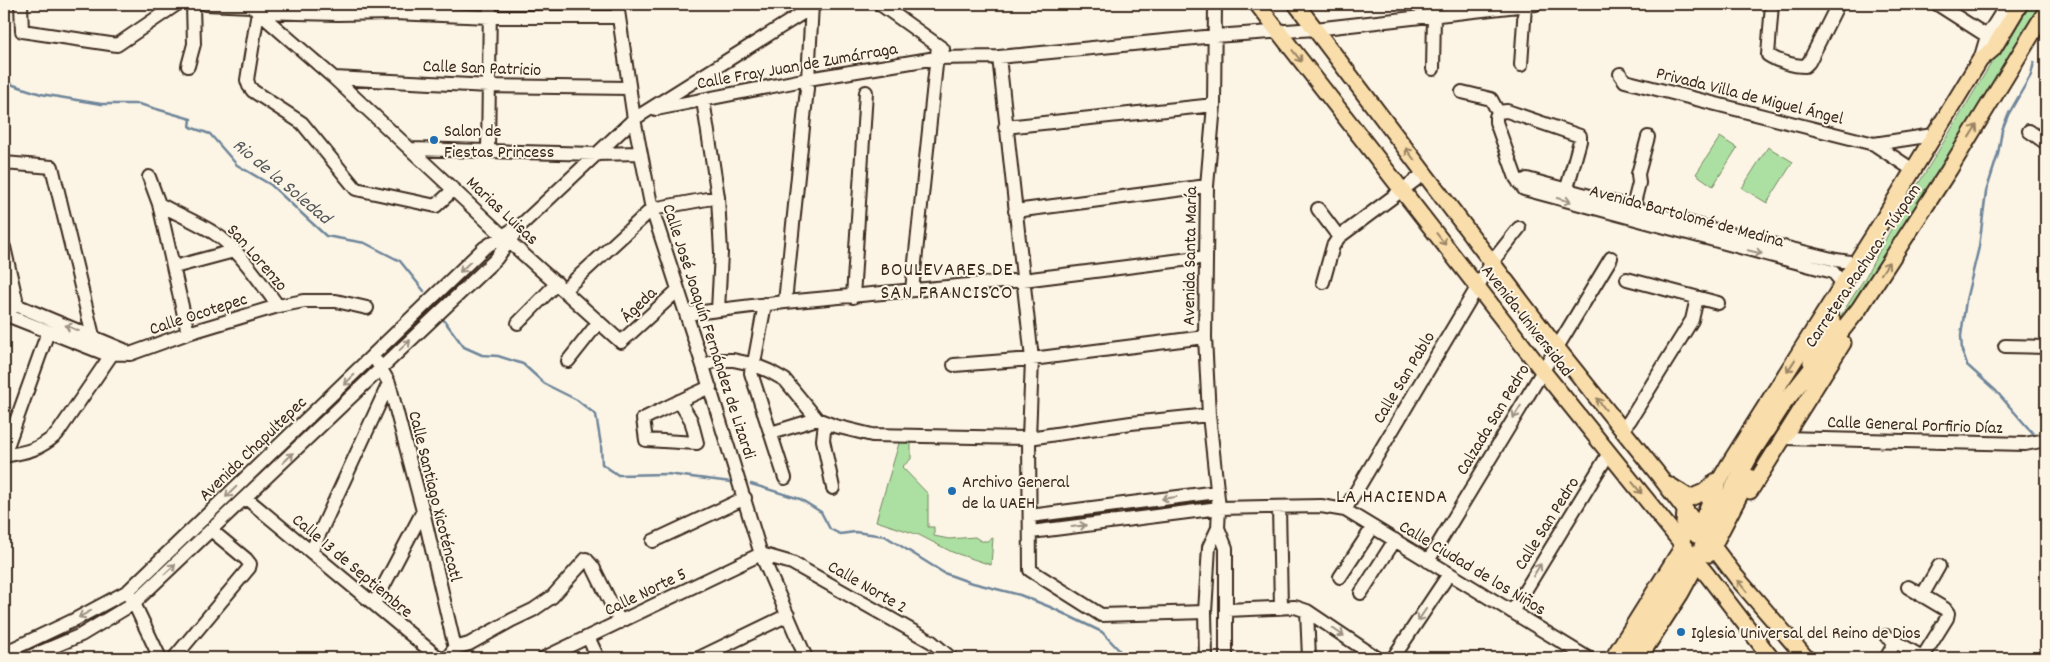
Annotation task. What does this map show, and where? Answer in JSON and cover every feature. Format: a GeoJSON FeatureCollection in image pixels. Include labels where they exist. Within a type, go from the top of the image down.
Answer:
{"type":"FeatureCollection","features":[{"type":"Feature","properties":{"kind":"main road","name":"Avenida Universidad"},"geometry":{"type":"LineString","coordinates":[[1257,4],[1542,370],[1665,522]]}},
{"type":"Feature","properties":{"kind":"main road","name":"Avenida Universidad"},"geometry":{"type":"LineString","coordinates":[[1296,4],[1556,346],[1684,510]]}},
{"type":"Feature","properties":{"kind":"main road","name":"Carretera Pachuca - Túxpam"},"geometry":{"type":"LineString","coordinates":[[1695,543],[1723,475],[1857,263],[1980,60],[1993,49],[2020,4]]}},
{"type":"Feature","properties":{"kind":"main road","name":"Carretera Pachuca - Túxpam"},"geometry":{"type":"LineString","coordinates":[[1695,543],[1785,402],[1859,308],[1948,170],[2046,11]]}},
{"type":"Feature","properties":{"kind":"main road"},"geometry":{"type":"LineString","coordinates":[[1428,222],[1449,206]]}},
{"type":"Feature","properties":{"kind":"main road"},"geometry":{"type":"LineString","coordinates":[[1802,382],[1822,336],[1858,278],[1873,236]]}},
{"type":"Feature","properties":{"kind":"main road"},"geometry":{"type":"LineString","coordinates":[[1727,565],[1728,542],[1733,521],[1850,332],[1859,308]]}},
{"type":"Feature","properties":{"kind":"main road"},"geometry":{"type":"LineString","coordinates":[[1657,473],[1676,490],[1690,498],[1704,492],[1723,475]]}},
{"type":"Feature","properties":{"kind":"main road"},"geometry":{"type":"LineString","coordinates":[[1684,510],[1695,543],[1710,578],[1771,658]]}},
{"type":"Feature","properties":{"kind":"main road"},"geometry":{"type":"LineString","coordinates":[[1665,522],[1676,522],[1680,519],[1684,510]]}},
{"type":"Feature","properties":{"kind":"main road"},"geometry":{"type":"LineString","coordinates":[[1665,522],[1727,565],[1758,606],[1806,658]]}},
{"type":"Feature","properties":{"kind":"main road"},"geometry":{"type":"LineString","coordinates":[[1639,658],[1681,593],[1694,569],[1695,543]]}},
{"type":"Feature","properties":{"kind":"main road"},"geometry":{"type":"LineString","coordinates":[[1605,658],[1695,543]]}},
{"type":"Feature","properties":{"kind":"main road"},"geometry":{"type":"LineString","coordinates":[[1614,658],[1680,551],[1695,543]]}},
{"type":"Feature","properties":{"kind":"main road"},"geometry":{"type":"LineString","coordinates":[[1628,658],[1687,563],[1695,543]]}},
{"type":"Feature","properties":{"kind":"main road"},"geometry":{"type":"LineString","coordinates":[[1710,578],[1718,568],[1727,565]]}},
{"type":"Feature","properties":{"kind":"main road"},"geometry":{"type":"LineString","coordinates":[[1681,593],[1699,584],[1706,585],[1722,593]]}},
{"type":"Feature","properties":{"kind":"street"},"geometry":{"type":"LineString","coordinates":[[21,4],[22,31],[117,45],[177,4]]}},
{"type":"Feature","properties":{"kind":"street"},"geometry":{"type":"LineString","coordinates":[[188,66],[194,44],[193,4]]}},
{"type":"Feature","properties":{"kind":"street"},"geometry":{"type":"LineString","coordinates":[[206,4],[490,17],[619,17]]}},
{"type":"Feature","properties":{"kind":"street"},"geometry":{"type":"LineString","coordinates":[[488,151],[490,4]]}},
{"type":"Feature","properties":{"kind":"street","name":"Calle José Joaquín Fernández de Lizardi"},"geometry":{"type":"LineString","coordinates":[[617,4],[634,118],[652,210],[710,388],[761,554],[806,658]]}},
{"type":"Feature","properties":{"kind":"street"},"geometry":{"type":"LineString","coordinates":[[880,4],[937,52],[912,290]]}},
{"type":"Feature","properties":{"kind":"street","name":"Avenida Santa María"},"geometry":{"type":"LineString","coordinates":[[1215,4],[1214,105],[1207,186],[1205,337],[1209,415],[1219,508],[1218,528]]}},
{"type":"Feature","properties":{"kind":"street"},"geometry":{"type":"LineString","coordinates":[[1772,4],[1768,55],[1804,66],[1809,62],[1838,4]]}},
{"type":"Feature","properties":{"kind":"street"},"geometry":{"type":"LineString","coordinates":[[1937,4],[1987,36]]}},
{"type":"Feature","properties":{"kind":"street","name":"Carretera Pachuca - Túxpam"},"geometry":{"type":"LineString","coordinates":[[1980,60],[1987,36],[2007,4]]}},
{"type":"Feature","properties":{"kind":"street"},"geometry":{"type":"LineString","coordinates":[[785,302],[814,5]]}},
{"type":"Feature","properties":{"kind":"street"},"geometry":{"type":"LineString","coordinates":[[506,238],[634,118],[814,5]]}},
{"type":"Feature","properties":{"kind":"street"},"geometry":{"type":"LineString","coordinates":[[1521,65],[1530,5]]}},
{"type":"Feature","properties":{"kind":"street","name":"Calle Fray Juan de Zumárraga"},"geometry":{"type":"LineString","coordinates":[[648,110],[937,52],[953,57],[999,58],[1215,36],[1315,29],[1434,15],[1469,8],[1530,5]]}},
{"type":"Feature","properties":{"kind":"street"},"geometry":{"type":"LineString","coordinates":[[252,7],[247,80],[249,86],[253,91],[302,123],[356,189],[436,206],[454,189]]}},
{"type":"Feature","properties":{"kind":"street","name":"Marias Luisas"},"geometry":{"type":"LineString","coordinates":[[252,7],[334,78],[598,323],[621,342]]}},
{"type":"Feature","properties":{"kind":"street"},"geometry":{"type":"LineString","coordinates":[[1433,69],[1434,15]]}},
{"type":"Feature","properties":{"kind":"street"},"geometry":{"type":"LineString","coordinates":[[2034,33],[2046,22]]}},
{"type":"Feature","properties":{"kind":"street"},"geometry":{"type":"LineString","coordinates":[[999,58],[1014,211],[1032,359],[1029,438],[1030,570],[1101,615],[1205,612]]}},
{"type":"Feature","properties":{"kind":"street","name":"Privada Villa de Miguel Ángel"},"geometry":{"type":"LineString","coordinates":[[1620,74],[1625,81],[1874,144],[1913,170]]}},
{"type":"Feature","properties":{"kind":"street","name":"Calle San Patricio"},"geometry":{"type":"LineString","coordinates":[[334,78],[489,86],[629,88]]}},
{"type":"Feature","properties":{"kind":"street"},"geometry":{"type":"LineString","coordinates":[[853,297],[866,92]]}},
{"type":"Feature","properties":{"kind":"street"},"geometry":{"type":"LineString","coordinates":[[1462,92],[1491,99],[1498,112],[1496,122],[1519,183]]}},
{"type":"Feature","properties":{"kind":"street"},"geometry":{"type":"LineString","coordinates":[[703,100],[718,197],[721,253],[718,310]]}},
{"type":"Feature","properties":{"kind":"street"},"geometry":{"type":"LineString","coordinates":[[1005,127],[1214,105]]}},
{"type":"Feature","properties":{"kind":"street","name":"Avenida Bartolomé de Medina"},"geometry":{"type":"LineString","coordinates":[[1498,112],[1507,111],[1580,136],[1567,188]]}},
{"type":"Feature","properties":{"kind":"street"},"geometry":{"type":"LineString","coordinates":[[2029,131],[2046,143]]}},
{"type":"Feature","properties":{"kind":"street","name":"Privada Villa de Miguel Ángel"},"geometry":{"type":"LineString","coordinates":[[1874,144],[1933,135]]}},
{"type":"Feature","properties":{"kind":"street"},"geometry":{"type":"LineString","coordinates":[[1633,207],[1639,183],[1638,174],[1648,137]]}},
{"type":"Feature","properties":{"kind":"street"},"geometry":{"type":"LineString","coordinates":[[1894,158],[1904,140]]}},
{"type":"Feature","properties":{"kind":"street"},"geometry":{"type":"LineString","coordinates":[[411,149],[596,154],[640,153]]}},
{"type":"Feature","properties":{"kind":"street"},"geometry":{"type":"LineString","coordinates":[[4,163],[52,166],[93,336]]}},
{"type":"Feature","properties":{"kind":"street"},"geometry":{"type":"LineString","coordinates":[[1323,282],[1333,246],[1339,237],[1425,173]]}},
{"type":"Feature","properties":{"kind":"street"},"geometry":{"type":"LineString","coordinates":[[149,177],[174,267],[188,333]]}},
{"type":"Feature","properties":{"kind":"street","name":"Avenida Bartolomé de Medina"},"geometry":{"type":"LineString","coordinates":[[1843,284],[1833,272],[1722,237],[1633,207],[1567,188],[1527,179],[1519,183],[1524,189],[1722,237],[1857,263]]}},
{"type":"Feature","properties":{"kind":"street"},"geometry":{"type":"LineString","coordinates":[[1014,211],[1207,186]]}},
{"type":"Feature","properties":{"kind":"street"},"geometry":{"type":"LineString","coordinates":[[518,323],[652,210],[718,197]]}},
{"type":"Feature","properties":{"kind":"street","name":"San Lorenzo"},"geometry":{"type":"LineString","coordinates":[[158,204],[215,233],[234,251],[278,306]]}},
{"type":"Feature","properties":{"kind":"street"},"geometry":{"type":"LineString","coordinates":[[1318,209],[1339,237]]}},
{"type":"Feature","properties":{"kind":"street","name":"Calle San Pablo"},"geometry":{"type":"LineString","coordinates":[[1345,510],[1492,262],[1519,228]]}},
{"type":"Feature","properties":{"kind":"street","name":"Avenida Chapultepec"},"geometry":{"type":"LineString","coordinates":[[4,653],[72,621],[128,591],[484,248],[506,238]]}},
{"type":"Feature","properties":{"kind":"street","name":"Avenida Chapultepec"},"geometry":{"type":"LineString","coordinates":[[27,658],[81,635],[134,603],[496,259],[506,238]]}},
{"type":"Feature","properties":{"kind":"street"},"geometry":{"type":"LineString","coordinates":[[4,247],[16,300],[7,309]]}},
{"type":"Feature","properties":{"kind":"street"},"geometry":{"type":"LineString","coordinates":[[174,267],[234,251]]}},
{"type":"Feature","properties":{"kind":"street"},"geometry":{"type":"LineString","coordinates":[[686,314],[765,304],[1023,280],[1206,257]]}},
{"type":"Feature","properties":{"kind":"street","name":"Calzada San Pedro"},"geometry":{"type":"LineString","coordinates":[[1428,560],[1611,258]]}},
{"type":"Feature","properties":{"kind":"street"},"geometry":{"type":"LineString","coordinates":[[1627,279],[1718,303]]}},
{"type":"Feature","properties":{"kind":"street","name":"Ágeda"},"geometry":{"type":"LineString","coordinates":[[621,342],[678,290]]}},
{"type":"Feature","properties":{"kind":"street"},"geometry":{"type":"LineString","coordinates":[[1622,430],[1692,320],[1697,298]]}},
{"type":"Feature","properties":{"kind":"street","name":"Calle Ocotepec"},"geometry":{"type":"LineString","coordinates":[[115,350],[130,354],[188,333],[278,306],[304,301],[336,301],[367,308]]}},
{"type":"Feature","properties":{"kind":"street"},"geometry":{"type":"LineString","coordinates":[[765,304],[751,373],[785,478]]}},
{"type":"Feature","properties":{"kind":"street"},"geometry":{"type":"LineString","coordinates":[[7,309],[93,336],[115,350]]}},
{"type":"Feature","properties":{"kind":"street"},"geometry":{"type":"LineString","coordinates":[[7,309],[48,332],[103,354],[115,350]]}},
{"type":"Feature","properties":{"kind":"street"},"geometry":{"type":"LineString","coordinates":[[568,361],[598,323]]}},
{"type":"Feature","properties":{"kind":"street"},"geometry":{"type":"LineString","coordinates":[[48,332],[4,456],[29,452],[44,445],[56,434],[115,350]]}},
{"type":"Feature","properties":{"kind":"street"},"geometry":{"type":"LineString","coordinates":[[954,365],[1032,359],[1205,337]]}},
{"type":"Feature","properties":{"kind":"street"},"geometry":{"type":"LineString","coordinates":[[2005,346],[2046,347]]}},
{"type":"Feature","properties":{"kind":"street","name":"Calle Santiago Xicoténcatl"},"geometry":{"type":"LineString","coordinates":[[373,356],[389,383],[423,511],[451,653]]}},
{"type":"Feature","properties":{"kind":"street"},"geometry":{"type":"LineString","coordinates":[[703,366],[717,360],[733,360],[752,364],[785,380],[821,420],[835,426],[872,435],[1029,438],[1131,423],[1209,415]]}},
{"type":"Feature","properties":{"kind":"street"},"geometry":{"type":"LineString","coordinates":[[311,552],[389,383]]}},
{"type":"Feature","properties":{"kind":"street"},"geometry":{"type":"LineString","coordinates":[[679,400],[691,420],[698,443],[646,440],[643,419],[679,400],[710,388]]}},
{"type":"Feature","properties":{"kind":"street"},"geometry":{"type":"LineString","coordinates":[[771,433],[821,420]]}},
{"type":"Feature","properties":{"kind":"street"},"geometry":{"type":"LineString","coordinates":[[821,420],[823,440],[833,488]]}},
{"type":"Feature","properties":{"kind":"street","name":"Calle General Porfirio Díaz"},"geometry":{"type":"LineString","coordinates":[[1783,438],[2025,444],[2046,440]]}},
{"type":"Feature","properties":{"kind":"street","name":"Calle San Pedro"},"geometry":{"type":"LineString","coordinates":[[1512,612],[1609,453]]}},
{"type":"Feature","properties":{"kind":"street"},"geometry":{"type":"LineString","coordinates":[[1030,516],[1217,492]]}},
{"type":"Feature","properties":{"kind":"street","name":"Calle 13 de Septiembre"},"geometry":{"type":"LineString","coordinates":[[246,498],[439,658]]}},
{"type":"Feature","properties":{"kind":"street"},"geometry":{"type":"LineString","coordinates":[[653,542],[744,498]]}},
{"type":"Feature","properties":{"kind":"street","name":"Calle Ciudad de los Niños"},"geometry":{"type":"LineString","coordinates":[[1031,532],[1219,508],[1321,506],[1345,510],[1588,658]]}},
{"type":"Feature","properties":{"kind":"street"},"geometry":{"type":"LineString","coordinates":[[1279,507],[1281,608]]}},
{"type":"Feature","properties":{"kind":"street"},"geometry":{"type":"LineString","coordinates":[[374,604],[423,511]]}},
{"type":"Feature","properties":{"kind":"street"},"geometry":{"type":"LineString","coordinates":[[1340,577],[1373,527]]}},
{"type":"Feature","properties":{"kind":"street"},"geometry":{"type":"LineString","coordinates":[[1218,528],[1226,548],[1226,658]]}},
{"type":"Feature","properties":{"kind":"street"},"geometry":{"type":"LineString","coordinates":[[1206,658],[1205,612],[1209,547],[1218,528]]}},
{"type":"Feature","properties":{"kind":"street"},"geometry":{"type":"LineString","coordinates":[[174,658],[249,568],[250,564],[246,559],[211,530]]}},
{"type":"Feature","properties":{"kind":"street"},"geometry":{"type":"LineString","coordinates":[[1361,593],[1395,540]]}},
{"type":"Feature","properties":{"kind":"street","name":"Calle Norte 5"},"geometry":{"type":"LineString","coordinates":[[544,658],[761,554]]}},
{"type":"Feature","properties":{"kind":"street","name":"Calle Norte 2"},"geometry":{"type":"LineString","coordinates":[[761,554],[792,563],[932,642],[951,658]]}},
{"type":"Feature","properties":{"kind":"street"},"geometry":{"type":"LineString","coordinates":[[451,653],[534,610],[552,596],[586,559],[593,568],[620,622]]}},
{"type":"Feature","properties":{"kind":"street"},"geometry":{"type":"LineString","coordinates":[[1922,596],[1939,566]]}},
{"type":"Feature","properties":{"kind":"street"},"geometry":{"type":"LineString","coordinates":[[1393,658],[1448,574]]}},
{"type":"Feature","properties":{"kind":"street"},"geometry":{"type":"LineString","coordinates":[[1886,658],[1891,638],[1920,656],[1924,656],[1947,618],[1948,614],[1944,609],[1908,587]]}},
{"type":"Feature","properties":{"kind":"street"},"geometry":{"type":"LineString","coordinates":[[128,591],[156,657]]}},
{"type":"Feature","properties":{"kind":"street"},"geometry":{"type":"LineString","coordinates":[[1227,610],[1296,607],[1307,611],[1377,658]]}},
{"type":"Feature","properties":{"kind":"street"},"geometry":{"type":"LineString","coordinates":[[1307,611],[1309,658]]}},
{"type":"Feature","properties":{"kind":"street"},"geometry":{"type":"LineString","coordinates":[[700,658],[788,615]]}},
{"type":"Feature","properties":{"kind":"street"},"geometry":{"type":"LineString","coordinates":[[588,637],[598,658]]}},
{"type":"Feature","properties":{"kind":"green space"},"geometry":{"type":"Polygon","coordinates":[[[2027,4],[2044,4],[1925,195],[1831,339],[1827,337],[1866,276],[1890,231],[2027,4]]]}},
{"type":"Feature","properties":{"kind":"green space"},"geometry":{"type":"Polygon","coordinates":[[[1720,137],[1737,148],[1713,186],[1696,174],[1720,137]]]}},
{"type":"Feature","properties":{"kind":"green space"},"geometry":{"type":"Polygon","coordinates":[[[1768,147],[1793,162],[1767,203],[1742,188],[1768,147]]]}},
{"type":"Feature","properties":{"kind":"green space"},"geometry":{"type":"Polygon","coordinates":[[[900,440],[911,440],[911,459],[902,467],[928,494],[928,527],[934,527],[934,536],[949,539],[975,537],[981,541],[993,538],[991,565],[952,552],[919,535],[876,521],[900,440]]]}},
{"type":"Feature","properties":{"kind":"waterway"},"geometry":{"type":"LineString","coordinates":[[2034,62],[2031,75],[2008,115],[2002,130],[1998,154],[1986,192],[1979,247],[1966,300],[1961,336],[1962,351],[1967,365],[1996,391],[2036,437]]}},
{"type":"Feature","properties":{"kind":"waterway","name":"Rio de la Soledad"},"geometry":{"type":"LineString","coordinates":[[4,82],[41,94],[101,104],[139,104],[191,119],[190,127],[210,134],[237,165],[271,185],[326,236],[365,243],[400,261],[424,291]]}},
{"type":"Feature","properties":{"kind":"waterway"},"geometry":{"type":"LineString","coordinates":[[443,319],[464,347],[482,355],[498,356],[523,364],[545,384],[577,400],[596,415],[602,464],[618,475],[667,474],[731,482]]}},
{"type":"Feature","properties":{"kind":"waterway"},"geometry":{"type":"LineString","coordinates":[[2040,444],[2046,456]]}},
{"type":"Feature","properties":{"kind":"waterway"},"geometry":{"type":"LineString","coordinates":[[751,484],[800,499],[821,512],[830,529],[840,534],[855,532],[885,536],[944,573],[969,582],[1020,595],[1050,607],[1102,632],[1119,650],[1120,658]]}},
{"type":"Feature","properties":{"kind":"place","name":"Salon de Fiestas Princess"},"geometry":{"type":"Point","coordinates":[434,140]}},
{"type":"Feature","properties":{"kind":"place","name":"Archivo General de la UAEH"},"geometry":{"type":"Point","coordinates":[952,491]}},
{"type":"Feature","properties":{"kind":"place","name":"Iglesia Universal del Reino de Dios"},"geometry":{"type":"Point","coordinates":[1681,632]}},
{"type":"Feature","properties":{"kind":"district","name":"BOULEVARES DE SAN FRANCISCO"},"geometry":{"type":"Point","coordinates":[947,280]}},
{"type":"Feature","properties":{"kind":"district","name":"LA HACIENDA"},"geometry":{"type":"Point","coordinates":[1392,495]}}]}
